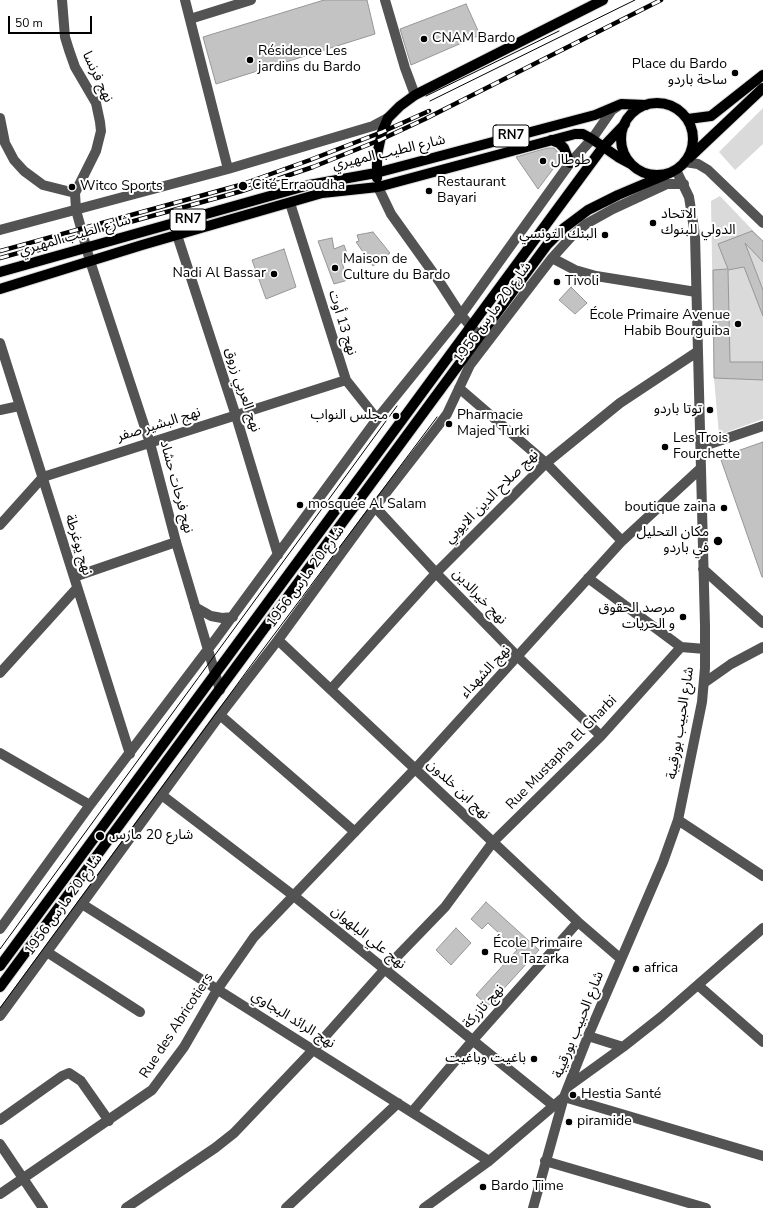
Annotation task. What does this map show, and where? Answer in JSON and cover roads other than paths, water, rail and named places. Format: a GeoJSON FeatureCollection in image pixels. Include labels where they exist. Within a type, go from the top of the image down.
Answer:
{"type":"FeatureCollection","features":[{"type":"Feature","properties":{"kind":"main road"},"geometry":{"type":"LineString","coordinates":[[378,187],[376,173],[382,132],[388,118],[400,106],[415,95],[588,3],[602,0]]}},
{"type":"Feature","properties":{"kind":"main road"},"geometry":{"type":"LineString","coordinates":[[685,162],[692,149],[694,141],[688,119],[711,116],[763,75]]}},
{"type":"Feature","properties":{"kind":"main road"},"geometry":{"type":"LineString","coordinates":[[673,172],[763,88]]}},
{"type":"Feature","properties":{"kind":"main road","name":"RN7"},"geometry":{"type":"LineString","coordinates":[[646,105],[658,103],[673,106],[688,119]]}},
{"type":"Feature","properties":{"kind":"main road"},"geometry":{"type":"LineString","coordinates":[[630,164],[622,145],[621,138],[625,124],[632,114],[646,105]]}},
{"type":"Feature","properties":{"kind":"main road","name":"شارع الطيب المهيري"},"geometry":{"type":"LineString","coordinates":[[0,272],[309,185],[376,173],[595,114],[618,106],[646,105]]}},
{"type":"Feature","properties":{"kind":"main road","name":"شارع 20 مارس 1956"},"geometry":{"type":"LineString","coordinates":[[0,966],[603,147],[625,124]]}},
{"type":"Feature","properties":{"kind":"main road","name":"شارع الطيب المهيري"},"geometry":{"type":"LineString","coordinates":[[0,289],[178,235],[322,194],[378,187],[574,134],[583,134],[592,138],[603,147],[630,164]]}},
{"type":"Feature","properties":{"kind":"main road"},"geometry":{"type":"LineString","coordinates":[[551,140],[559,143],[564,148],[570,163]]}},
{"type":"Feature","properties":{"kind":"main road","name":"RN7"},"geometry":{"type":"LineString","coordinates":[[630,164],[645,173],[661,175],[673,172]]}},
{"type":"Feature","properties":{"kind":"main road","name":"شارع 20 مارس 1956"},"geometry":{"type":"LineString","coordinates":[[0,987],[547,245],[580,215],[604,201],[673,172]]}},
{"type":"Feature","properties":{"kind":"main road"},"geometry":{"type":"LineString","coordinates":[[145,768],[155,776]]}},
{"type":"Feature","properties":{"kind":"street","name":"نهج فرنسا"},"geometry":{"type":"LineString","coordinates":[[62,0],[65,37],[69,50],[75,67],[96,103],[100,122],[99,141],[96,151],[75,193],[76,210],[87,248]]}},
{"type":"Feature","properties":{"kind":"street"},"geometry":{"type":"LineString","coordinates":[[184,0],[228,169]]}},
{"type":"Feature","properties":{"kind":"street"},"geometry":{"type":"LineString","coordinates":[[190,19],[251,0]]}},
{"type":"Feature","properties":{"kind":"street"},"geometry":{"type":"LineString","coordinates":[[385,0],[405,68],[415,95]]}},
{"type":"Feature","properties":{"kind":"street"},"geometry":{"type":"LineString","coordinates":[[592,138],[611,111],[618,106]]}},
{"type":"Feature","properties":{"kind":"street"},"geometry":{"type":"LineString","coordinates":[[0,118],[5,143],[14,160],[24,171],[43,185],[75,193]]}},
{"type":"Feature","properties":{"kind":"street"},"geometry":{"type":"LineString","coordinates":[[0,230],[228,169],[373,126],[388,118]]}},
{"type":"Feature","properties":{"kind":"street","name":"شارع 20 مارس 1956"},"geometry":{"type":"LineString","coordinates":[[0,929],[90,805],[208,650],[377,419],[461,314],[570,163],[592,138]]}},
{"type":"Feature","properties":{"kind":"street"},"geometry":{"type":"LineString","coordinates":[[685,162],[698,164],[708,170],[763,223]]}},
{"type":"Feature","properties":{"kind":"street","name":"شارع الحبيب بورقيبة"},"geometry":{"type":"LineString","coordinates":[[533,1208],[564,1097],[588,1036],[663,862],[678,820],[684,795],[687,768],[702,702],[705,649],[695,235],[693,213],[684,184],[673,172]]}},
{"type":"Feature","properties":{"kind":"street","name":"شارع 20 مارس 1956"},"geometry":{"type":"LineString","coordinates":[[0,1016],[163,796],[220,715],[278,640],[442,420],[467,371],[476,357],[552,258],[570,237],[586,224],[612,209],[667,184],[684,184]]}},
{"type":"Feature","properties":{"kind":"street"},"geometry":{"type":"LineString","coordinates":[[378,187],[391,214],[461,314],[479,336]]}},
{"type":"Feature","properties":{"kind":"street","name":"نهج 13 أوت"},"geometry":{"type":"LineString","coordinates":[[290,203],[346,380],[377,419]]}},
{"type":"Feature","properties":{"kind":"street","name":"نهج العربي زروق"},"geometry":{"type":"LineString","coordinates":[[178,235],[236,416],[278,555]]}},
{"type":"Feature","properties":{"kind":"street","name":"نهج فرحات حشاد"},"geometry":{"type":"LineString","coordinates":[[87,248],[150,443],[176,542],[220,690]]}},
{"type":"Feature","properties":{"kind":"street"},"geometry":{"type":"LineString","coordinates":[[552,258],[575,270],[596,276],[696,292]]}},
{"type":"Feature","properties":{"kind":"street","name":"نهج يوغرطة"},"geometry":{"type":"LineString","coordinates":[[0,343],[130,754]]}},
{"type":"Feature","properties":{"kind":"street","name":"نهج صلاح الدين الايوبي"},"geometry":{"type":"LineString","coordinates":[[331,689],[436,573],[546,463],[620,403],[697,352]]}},
{"type":"Feature","properties":{"kind":"street","name":"نهج البشير صفر"},"geometry":{"type":"LineString","coordinates":[[42,477],[346,380]]}},
{"type":"Feature","properties":{"kind":"street"},"geometry":{"type":"LineString","coordinates":[[459,388],[546,463],[622,541]]}},
{"type":"Feature","properties":{"kind":"street"},"geometry":{"type":"LineString","coordinates":[[0,410],[19,406]]}},
{"type":"Feature","properties":{"kind":"street"},"geometry":{"type":"LineString","coordinates":[[701,447],[763,426]]}},
{"type":"Feature","properties":{"kind":"street","name":"نهج الشهداء"},"geometry":{"type":"LineString","coordinates":[[294,896],[415,769],[622,541],[700,469]]}},
{"type":"Feature","properties":{"kind":"street"},"geometry":{"type":"LineString","coordinates":[[0,525],[42,477]]}},
{"type":"Feature","properties":{"kind":"street","name":"نهج خيرالدين"},"geometry":{"type":"LineString","coordinates":[[375,508],[518,657],[601,736]]}},
{"type":"Feature","properties":{"kind":"street"},"geometry":{"type":"LineString","coordinates":[[74,577],[176,542]]}},
{"type":"Feature","properties":{"kind":"street"},"geometry":{"type":"LineString","coordinates":[[703,569],[763,623]]}},
{"type":"Feature","properties":{"kind":"street"},"geometry":{"type":"LineString","coordinates":[[588,578],[680,647],[705,649]]}},
{"type":"Feature","properties":{"kind":"street"},"geometry":{"type":"LineString","coordinates":[[0,673],[77,588]]}},
{"type":"Feature","properties":{"kind":"street"},"geometry":{"type":"LineString","coordinates":[[195,607],[211,616],[222,618],[233,616]]}},
{"type":"Feature","properties":{"kind":"street","name":"نهج ابن خلدون"},"geometry":{"type":"LineString","coordinates":[[278,640],[578,922],[621,959]]}},
{"type":"Feature","properties":{"kind":"street","name":"Rue Mustapha El Gharbi"},"geometry":{"type":"LineString","coordinates":[[126,1208],[226,1140],[314,1049],[385,969],[445,907],[493,842],[601,736],[680,647]]}},
{"type":"Feature","properties":{"kind":"street"},"geometry":{"type":"LineString","coordinates":[[704,683],[737,660],[763,647]]}},
{"type":"Feature","properties":{"kind":"street"},"geometry":{"type":"LineString","coordinates":[[220,715],[355,832]]}},
{"type":"Feature","properties":{"kind":"street"},"geometry":{"type":"LineString","coordinates":[[0,753],[90,805]]}},
{"type":"Feature","properties":{"kind":"street","name":"نهج علي البلهوان"},"geometry":{"type":"LineString","coordinates":[[163,796],[294,896],[554,1106]]}},
{"type":"Feature","properties":{"kind":"street"},"geometry":{"type":"LineString","coordinates":[[678,820],[763,876]]}},
{"type":"Feature","properties":{"kind":"street","name":"Rue des Abricotiers"},"geometry":{"type":"LineString","coordinates":[[0,1194],[109,1121],[144,1096],[158,1083],[184,1047],[217,990],[250,941],[294,896]]}},
{"type":"Feature","properties":{"kind":"street","name":"نهج الرائد البجاوي"},"geometry":{"type":"LineString","coordinates":[[82,904],[489,1160]]}},
{"type":"Feature","properties":{"kind":"street","name":"نهج تازركة"},"geometry":{"type":"LineString","coordinates":[[412,1112],[473,1040],[578,922]]}},
{"type":"Feature","properties":{"kind":"street"},"geometry":{"type":"LineString","coordinates":[[569,1086],[623,1047],[699,986],[763,928]]}},
{"type":"Feature","properties":{"kind":"street"},"geometry":{"type":"LineString","coordinates":[[47,952],[140,1012]]}},
{"type":"Feature","properties":{"kind":"street"},"geometry":{"type":"LineString","coordinates":[[699,986],[763,1042]]}},
{"type":"Feature","properties":{"kind":"street"},"geometry":{"type":"LineString","coordinates":[[588,1036],[623,1047]]}},
{"type":"Feature","properties":{"kind":"street"},"geometry":{"type":"LineString","coordinates":[[0,1120],[62,1076],[69,1073],[81,1081],[109,1121]]}},
{"type":"Feature","properties":{"kind":"street"},"geometry":{"type":"LineString","coordinates":[[424,1208],[489,1160],[564,1097],[763,1156]]}},
{"type":"Feature","properties":{"kind":"street"},"geometry":{"type":"LineString","coordinates":[[286,1208],[398,1103]]}},
{"type":"Feature","properties":{"kind":"street"},"geometry":{"type":"LineString","coordinates":[[0,1144],[43,1208]]}},
{"type":"Feature","properties":{"kind":"street"},"geometry":{"type":"LineString","coordinates":[[545,1161],[706,1208]]}},
{"type":"Feature","properties":{"kind":"tram line"},"geometry":{"type":"LineString","coordinates":[[430,101],[635,0]]}},
{"type":"Feature","properties":{"kind":"tram line"},"geometry":{"type":"LineString","coordinates":[[426,96],[559,31]]}},
{"type":"Feature","properties":{"kind":"tram line"},"geometry":{"type":"LineString","coordinates":[[0,949],[397,406]]}},
{"type":"Feature","properties":{"kind":"tram line"},"geometry":{"type":"LineString","coordinates":[[0,1008],[255,660],[437,417]]}},
{"type":"Feature","properties":{"kind":"railway"},"geometry":{"type":"LineString","coordinates":[[0,258],[242,191],[313,167],[380,140],[425,119],[661,0]]}},
{"type":"Feature","properties":{"kind":"railway"},"geometry":{"type":"LineString","coordinates":[[0,251],[240,185],[382,132],[429,111]]}},
{"type":"Feature","properties":{"kind":"place","name":"CNAM Bardo"},"geometry":{"type":"Point","coordinates":[424,39]}},
{"type":"Feature","properties":{"kind":"place","name":"Résidence Les jardins du Bardo"},"geometry":{"type":"Point","coordinates":[250,60]}},
{"type":"Feature","properties":{"kind":"place","name":"Place du Bardo ساحة باردو"},"geometry":{"type":"Point","coordinates":[735,73]}},
{"type":"Feature","properties":{"kind":"place","name":"طوطال"},"geometry":{"type":"Point","coordinates":[543,161]}},
{"type":"Feature","properties":{"kind":"place","name":"Cité Erraoudha"},"geometry":{"type":"Point","coordinates":[243,186]}},
{"type":"Feature","properties":{"kind":"place","name":"Witco Sports"},"geometry":{"type":"Point","coordinates":[72,187]}},
{"type":"Feature","properties":{"kind":"place","name":"Restaurant Bayari"},"geometry":{"type":"Point","coordinates":[429,191]}},
{"type":"Feature","properties":{"kind":"place","name":"الاتحاد الدولي للبنوك"},"geometry":{"type":"Point","coordinates":[653,223]}},
{"type":"Feature","properties":{"kind":"place","name":"البنك التونسي"},"geometry":{"type":"Point","coordinates":[605,235]}},
{"type":"Feature","properties":{"kind":"place","name":"Maison de Culture du Bardo"},"geometry":{"type":"Point","coordinates":[335,268]}},
{"type":"Feature","properties":{"kind":"place","name":"Nadi Al Bassar"},"geometry":{"type":"Point","coordinates":[274,274]}},
{"type":"Feature","properties":{"kind":"place","name":"Tivoli"},"geometry":{"type":"Point","coordinates":[557,282]}},
{"type":"Feature","properties":{"kind":"place","name":"École Primaire Avenue Habib Bourguiba"},"geometry":{"type":"Point","coordinates":[738,324]}},
{"type":"Feature","properties":{"kind":"place","name":"توتا باردو"},"geometry":{"type":"Point","coordinates":[710,410]}},
{"type":"Feature","properties":{"kind":"place","name":"مجلس النواب"},"geometry":{"type":"Point","coordinates":[396,416]}},
{"type":"Feature","properties":{"kind":"place","name":"Pharmacie Majed Turki"},"geometry":{"type":"Point","coordinates":[449,424]}},
{"type":"Feature","properties":{"kind":"place","name":"Les Trois Fourchette"},"geometry":{"type":"Point","coordinates":[665,447]}},
{"type":"Feature","properties":{"kind":"place","name":"mosquée Al Salam"},"geometry":{"type":"Point","coordinates":[300,505]}},
{"type":"Feature","properties":{"kind":"place","name":"boutique zaina"},"geometry":{"type":"Point","coordinates":[724,508]}},
{"type":"Feature","properties":{"kind":"place","name":"مكان التحليل في باردو"},"geometry":{"type":"Point","coordinates":[718,541]}},
{"type":"Feature","properties":{"kind":"place","name":"مرصد الحقوق و الحريات"},"geometry":{"type":"Point","coordinates":[683,617]}},
{"type":"Feature","properties":{"kind":"place","name":"شارع 20 مارس"},"geometry":{"type":"Point","coordinates":[100,836]}},
{"type":"Feature","properties":{"kind":"place","name":"École Primaire Rue Tazarka"},"geometry":{"type":"Point","coordinates":[485,952]}},
{"type":"Feature","properties":{"kind":"place","name":"africa"},"geometry":{"type":"Point","coordinates":[636,969]}},
{"type":"Feature","properties":{"kind":"place","name":"باغيت وباغيت"},"geometry":{"type":"Point","coordinates":[534,1059]}},
{"type":"Feature","properties":{"kind":"place","name":"Hestia Santé"},"geometry":{"type":"Point","coordinates":[573,1095]}},
{"type":"Feature","properties":{"kind":"place","name":"piramide"},"geometry":{"type":"Point","coordinates":[569,1122]}},
{"type":"Feature","properties":{"kind":"place","name":"Bardo Time"},"geometry":{"type":"Point","coordinates":[483,1187]}}]}
